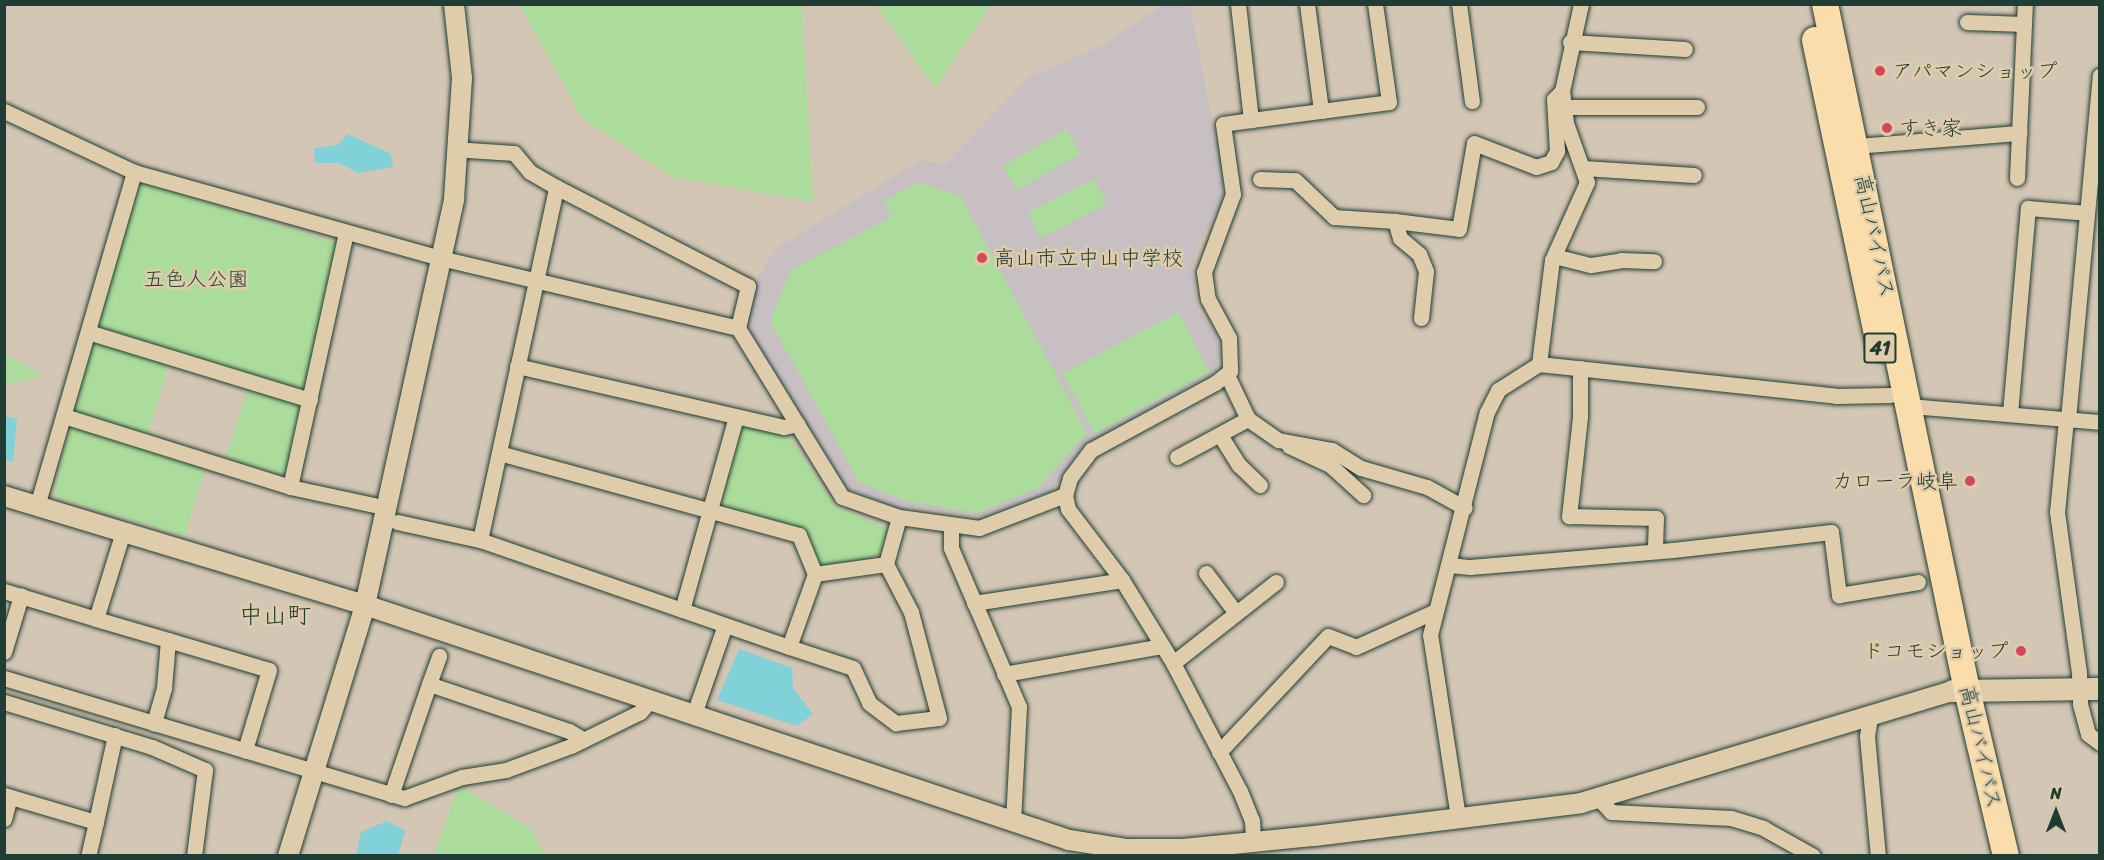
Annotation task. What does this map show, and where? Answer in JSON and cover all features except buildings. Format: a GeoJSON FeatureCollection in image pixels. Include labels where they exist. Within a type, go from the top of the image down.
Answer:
{"type":"FeatureCollection","features":[{"type":"Feature","properties":{"kind":"highway","name":"高山バイパス"},"geometry":{"type":"LineString","coordinates":[[1809,4],[1900,401],[1960,690],[1988,855]]}},
{"type":"Feature","properties":{"kind":"highway","name":"高山バイパス"},"geometry":{"type":"LineString","coordinates":[[1825,4],[1856,146],[1900,401]]}},
{"type":"Feature","properties":{"kind":"highway","name":"高山バイパス"},"geometry":{"type":"LineString","coordinates":[[1960,690],[2006,855]]}},
{"type":"Feature","properties":{"kind":"main road"},"geometry":{"type":"LineString","coordinates":[[1960,690],[2089,689]]}},
{"type":"Feature","properties":{"kind":"street"},"geometry":{"type":"LineString","coordinates":[[288,855],[365,605],[454,198],[462,78],[454,4]]}},
{"type":"Feature","properties":{"kind":"street"},"geometry":{"type":"LineString","coordinates":[[1238,4],[1251,120]]}},
{"type":"Feature","properties":{"kind":"street"},"geometry":{"type":"LineString","coordinates":[[1307,4],[1321,111]]}},
{"type":"Feature","properties":{"kind":"street"},"geometry":{"type":"LineString","coordinates":[[1253,849],[1252,820],[1173,663],[1122,580],[1068,508],[1065,495],[1070,478],[1090,450],[1227,375],[1232,366],[1232,348],[1208,299],[1203,272],[1233,194],[1223,124],[1389,102],[1375,4]]}},
{"type":"Feature","properties":{"kind":"street"},"geometry":{"type":"LineString","coordinates":[[1459,4],[1472,101]]}},
{"type":"Feature","properties":{"kind":"street"},"geometry":{"type":"LineString","coordinates":[[1539,364],[1554,256],[1587,182],[1566,123],[1566,107],[1562,91],[1570,42],[1581,4]]}},
{"type":"Feature","properties":{"kind":"street"},"geometry":{"type":"LineString","coordinates":[[2017,178],[2025,4]]}},
{"type":"Feature","properties":{"kind":"street"},"geometry":{"type":"LineString","coordinates":[[1967,22],[2024,24]]}},
{"type":"Feature","properties":{"kind":"street"},"geometry":{"type":"LineString","coordinates":[[1570,42],[1685,49]]}},
{"type":"Feature","properties":{"kind":"street"},"geometry":{"type":"LineString","coordinates":[[2100,75],[2057,512],[2089,689],[2088,734],[2100,743]]}},
{"type":"Feature","properties":{"kind":"street"},"geometry":{"type":"LineString","coordinates":[[1260,179],[1295,180],[1334,217],[1395,221],[1459,229],[1474,142],[1536,167],[1551,162],[1557,151],[1554,99],[1562,91]]}},
{"type":"Feature","properties":{"kind":"street"},"geometry":{"type":"LineString","coordinates":[[1566,107],[1697,107]]}},
{"type":"Feature","properties":{"kind":"street"},"geometry":{"type":"LineString","coordinates":[[4,111],[134,172],[440,258],[738,328],[842,497],[899,517],[951,526],[979,528],[1065,495]]}},
{"type":"Feature","properties":{"kind":"street"},"geometry":{"type":"LineString","coordinates":[[1856,146],[2019,133]]}},
{"type":"Feature","properties":{"kind":"street"},"geometry":{"type":"LineString","coordinates":[[468,150],[514,153],[530,172],[556,187],[748,286],[738,328]]}},
{"type":"Feature","properties":{"kind":"street"},"geometry":{"type":"LineString","coordinates":[[1583,168],[1694,175]]}},
{"type":"Feature","properties":{"kind":"street"},"geometry":{"type":"LineString","coordinates":[[37,506],[134,172]]}},
{"type":"Feature","properties":{"kind":"street"},"geometry":{"type":"LineString","coordinates":[[480,540],[556,187]]}},
{"type":"Feature","properties":{"kind":"street"},"geometry":{"type":"LineString","coordinates":[[2010,413],[2028,208],[2087,213]]}},
{"type":"Feature","properties":{"kind":"street"},"geometry":{"type":"LineString","coordinates":[[1395,221],[1400,238],[1419,255],[1426,271],[1421,318]]}},
{"type":"Feature","properties":{"kind":"street"},"geometry":{"type":"LineString","coordinates":[[290,487],[346,233]]}},
{"type":"Feature","properties":{"kind":"street"},"geometry":{"type":"LineString","coordinates":[[1554,256],[1591,265],[1621,260],[1653,261]]}},
{"type":"Feature","properties":{"kind":"street"},"geometry":{"type":"LineString","coordinates":[[88,332],[310,400]]}},
{"type":"Feature","properties":{"kind":"street"},"geometry":{"type":"LineString","coordinates":[[1458,818],[1430,635],[1433,612],[1450,565],[1493,395],[1539,364],[2100,422]]}},
{"type":"Feature","properties":{"kind":"street"},"geometry":{"type":"LineString","coordinates":[[517,366],[784,427],[798,424]]}},
{"type":"Feature","properties":{"kind":"street"},"geometry":{"type":"LineString","coordinates":[[1580,368],[1580,417],[1569,516],[1656,518],[1655,551]]}},
{"type":"Feature","properties":{"kind":"street"},"geometry":{"type":"LineString","coordinates":[[1227,375],[1248,419],[1278,440],[1330,465],[1363,495]]}},
{"type":"Feature","properties":{"kind":"street"},"geometry":{"type":"LineString","coordinates":[[64,416],[290,487],[374,505]]}},
{"type":"Feature","properties":{"kind":"street"},"geometry":{"type":"LineString","coordinates":[[682,610],[736,417]]}},
{"type":"Feature","properties":{"kind":"street"},"geometry":{"type":"LineString","coordinates":[[1177,457],[1248,419]]}},
{"type":"Feature","properties":{"kind":"street"},"geometry":{"type":"LineString","coordinates":[[1220,435],[1239,465],[1260,485]]}},
{"type":"Feature","properties":{"kind":"street"},"geometry":{"type":"LineString","coordinates":[[1278,440],[1332,450],[1361,468],[1427,487],[1465,508]]}},
{"type":"Feature","properties":{"kind":"street"},"geometry":{"type":"LineString","coordinates":[[499,453],[800,535],[815,574],[789,647]]}},
{"type":"Feature","properties":{"kind":"street"},"geometry":{"type":"LineString","coordinates":[[4,496],[365,605],[1012,821],[1084,850],[1253,849],[1458,818],[1600,800],[1960,690]]}},
{"type":"Feature","properties":{"kind":"street"},"geometry":{"type":"LineString","coordinates":[[397,522],[480,540],[853,668],[869,703],[896,723],[939,718],[911,612],[886,564],[899,517]]}},
{"type":"Feature","properties":{"kind":"street"},"geometry":{"type":"LineString","coordinates":[[951,526],[951,548],[1019,707],[1012,821]]}},
{"type":"Feature","properties":{"kind":"street"},"geometry":{"type":"LineString","coordinates":[[96,619],[123,532]]}},
{"type":"Feature","properties":{"kind":"street"},"geometry":{"type":"LineString","coordinates":[[1450,565],[1470,567],[1655,551],[1832,532],[1839,595],[1918,582]]}},
{"type":"Feature","properties":{"kind":"street"},"geometry":{"type":"LineString","coordinates":[[815,574],[886,564]]}},
{"type":"Feature","properties":{"kind":"street"},"geometry":{"type":"LineString","coordinates":[[1206,573],[1236,613]]}},
{"type":"Feature","properties":{"kind":"street"},"geometry":{"type":"LineString","coordinates":[[974,603],[1122,580]]}},
{"type":"Feature","properties":{"kind":"street"},"geometry":{"type":"LineString","coordinates":[[1173,663],[1276,582]]}},
{"type":"Feature","properties":{"kind":"street"},"geometry":{"type":"LineString","coordinates":[[4,591],[268,670],[245,750]]}},
{"type":"Feature","properties":{"kind":"street"},"geometry":{"type":"LineString","coordinates":[[4,652],[21,596]]}},
{"type":"Feature","properties":{"kind":"street"},"geometry":{"type":"LineString","coordinates":[[1219,752],[1328,636],[1356,647],[1433,612]]}},
{"type":"Feature","properties":{"kind":"street"},"geometry":{"type":"LineString","coordinates":[[694,714],[725,625]]}},
{"type":"Feature","properties":{"kind":"street"},"geometry":{"type":"LineString","coordinates":[[154,724],[164,688],[168,640]]}},
{"type":"Feature","properties":{"kind":"street"},"geometry":{"type":"LineString","coordinates":[[1004,674],[1162,646]]}},
{"type":"Feature","properties":{"kind":"street"},"geometry":{"type":"LineString","coordinates":[[391,795],[439,656]]}},
{"type":"Feature","properties":{"kind":"street"},"geometry":{"type":"LineString","coordinates":[[4,678],[404,798],[462,777],[506,770],[584,740],[640,712],[650,701]]}},
{"type":"Feature","properties":{"kind":"street"},"geometry":{"type":"LineString","coordinates":[[429,684],[569,731],[584,740]]}},
{"type":"Feature","properties":{"kind":"street"},"geometry":{"type":"LineString","coordinates":[[4,702],[115,735],[205,770],[194,855]]}},
{"type":"Feature","properties":{"kind":"street"},"geometry":{"type":"LineString","coordinates":[[1870,717],[1867,736],[1878,855]]}},
{"type":"Feature","properties":{"kind":"street"},"geometry":{"type":"LineString","coordinates":[[88,855],[115,735]]}},
{"type":"Feature","properties":{"kind":"street"},"geometry":{"type":"LineString","coordinates":[[4,819],[7,796],[96,822]]}},
{"type":"Feature","properties":{"kind":"street"},"geometry":{"type":"LineString","coordinates":[[1600,800],[1611,812],[1731,818],[1763,828],[1813,855]]}},
{"type":"Feature","properties":{"kind":"shaded area","name":"高山市立中山中学校"},"geometry":{"type":"Polygon","coordinates":[[[1163,5],[1190,5],[1224,181],[1221,204],[1198,246],[1192,268],[1197,306],[1216,336],[1220,355],[1216,372],[1081,448],[1050,493],[981,517],[907,507],[908,512],[845,488],[746,325],[754,284],[775,249],[921,160],[945,164],[1030,77],[1101,46],[1163,5]]]}},
{"type":"Feature","properties":{"kind":"green space"},"geometry":{"type":"Polygon","coordinates":[[[519,5],[802,5],[813,202],[672,177],[583,119],[519,5]]]}},
{"type":"Feature","properties":{"kind":"green space"},"geometry":{"type":"Polygon","coordinates":[[[876,5],[991,5],[935,88],[876,5]]]}},
{"type":"Feature","properties":{"kind":"green space"},"geometry":{"type":"Polygon","coordinates":[[[1067,129],[1081,153],[1017,190],[1003,166],[1067,129]]]}},
{"type":"Feature","properties":{"kind":"green space"},"geometry":{"type":"Polygon","coordinates":[[[1094,179],[1107,204],[1041,238],[1028,213],[1094,179]]]}},
{"type":"Feature","properties":{"kind":"green space","name":"五色人公園"},"geometry":{"type":"Polygon","coordinates":[[[142,182],[337,243],[306,387],[301,389],[171,354],[145,446],[206,465],[185,536],[58,498],[54,490],[135,186],[142,182]]]}},
{"type":"Feature","properties":{"kind":"green space"},"geometry":{"type":"Polygon","coordinates":[[[918,183],[960,195],[1087,433],[1038,488],[977,513],[907,501],[859,482],[770,321],[791,270],[891,217],[885,200],[918,183]]]}},
{"type":"Feature","properties":{"kind":"green space"},"geometry":{"type":"Polygon","coordinates":[[[1178,312],[1210,372],[1094,434],[1062,374],[1178,312]]]}},
{"type":"Feature","properties":{"kind":"green space"},"geometry":{"type":"Polygon","coordinates":[[[5,353],[44,376],[5,384],[5,353]]]}},
{"type":"Feature","properties":{"kind":"green space"},"geometry":{"type":"Polygon","coordinates":[[[248,388],[300,403],[288,473],[282,475],[226,457],[248,388]]]}},
{"type":"Feature","properties":{"kind":"green space"},"geometry":{"type":"Polygon","coordinates":[[[744,425],[788,435],[836,507],[886,527],[889,532],[882,555],[823,567],[817,562],[803,529],[724,507],[719,501],[739,427],[744,425]]]}},
{"type":"Feature","properties":{"kind":"green space"},"geometry":{"type":"Polygon","coordinates":[[[459,786],[531,828],[545,855],[433,856],[459,786]]]}},
{"type":"Feature","properties":{"kind":"water"},"geometry":{"type":"Polygon","coordinates":[[[348,134],[391,154],[393,167],[358,173],[339,163],[315,163],[314,148],[338,145],[348,134]]]}},
{"type":"Feature","properties":{"kind":"water"},"geometry":{"type":"Polygon","coordinates":[[[5,416],[17,419],[13,462],[5,460],[5,416]]]}},
{"type":"Feature","properties":{"kind":"water"},"geometry":{"type":"Polygon","coordinates":[[[739,649],[792,668],[793,688],[813,714],[797,726],[717,700],[739,649]]]}},
{"type":"Feature","properties":{"kind":"water"},"geometry":{"type":"Polygon","coordinates":[[[387,821],[405,831],[398,855],[356,855],[361,832],[387,821]]]}},
{"type":"Feature","properties":{"kind":"place","name":"アパマンショップ"},"geometry":{"type":"Point","coordinates":[1880,71]}},
{"type":"Feature","properties":{"kind":"place","name":"すき家"},"geometry":{"type":"Point","coordinates":[1887,128]}},
{"type":"Feature","properties":{"kind":"place","name":"高山市立中山中学校"},"geometry":{"type":"Point","coordinates":[982,258]}},
{"type":"Feature","properties":{"kind":"place","name":"カローラ岐阜"},"geometry":{"type":"Point","coordinates":[1970,481]}},
{"type":"Feature","properties":{"kind":"place","name":"ドコモショップ"},"geometry":{"type":"Point","coordinates":[2021,651]}},
{"type":"Feature","properties":{"kind":"district","name":"中山町"},"geometry":{"type":"Point","coordinates":[275,616]}}]}
